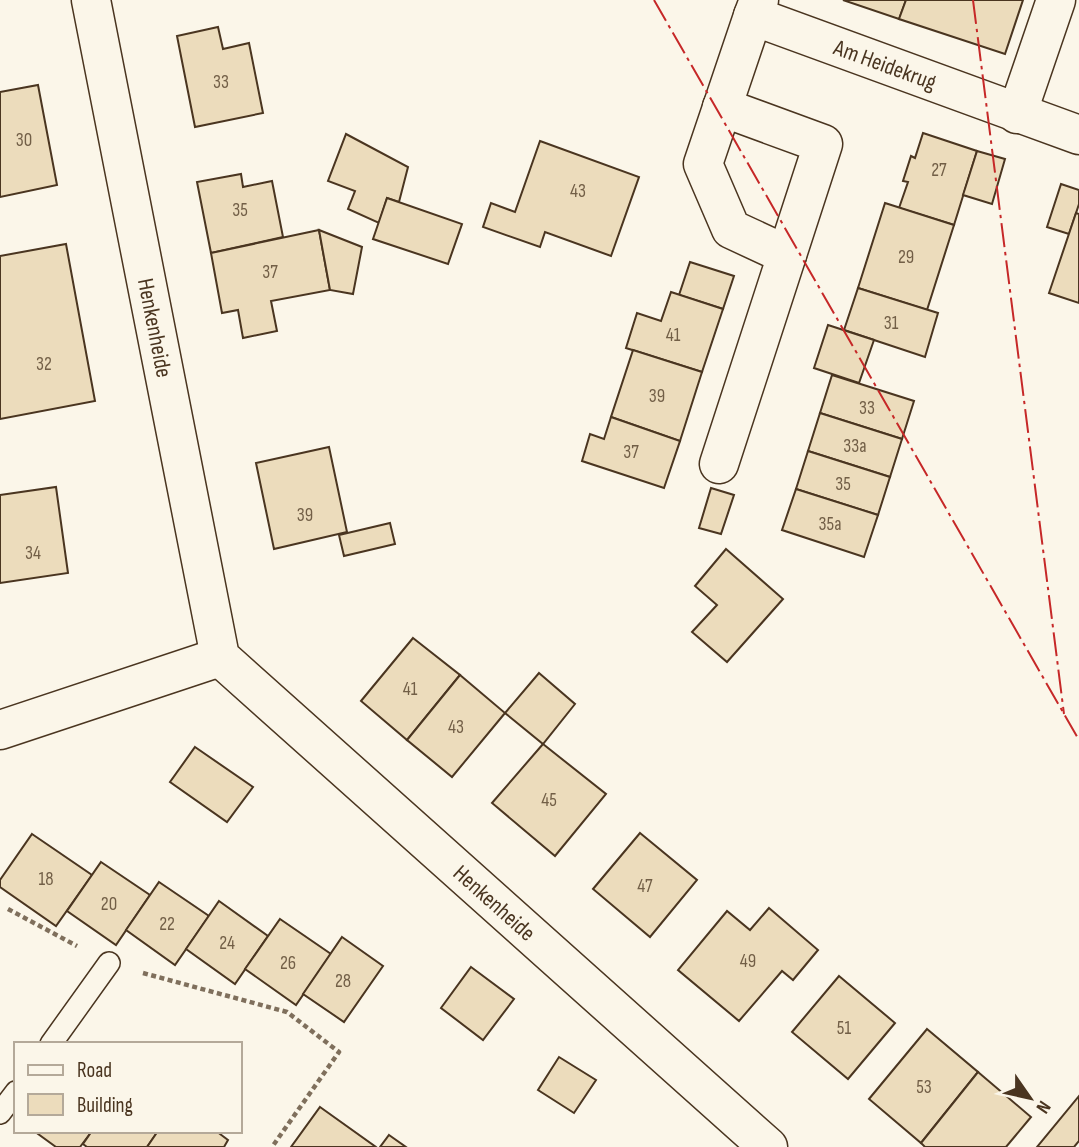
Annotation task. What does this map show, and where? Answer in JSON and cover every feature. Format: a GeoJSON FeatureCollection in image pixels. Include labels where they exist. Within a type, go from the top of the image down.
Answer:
{"type":"FeatureCollection","features":[{"type":"Feature","properties":{"kind":"street","name":"Henkenheide"},"geometry":{"type":"LineString","coordinates":[[91,0],[220,657],[763,1145]]}},
{"type":"Feature","properties":{"kind":"street"},"geometry":{"type":"LineString","coordinates":[[1017,114],[1056,0]]}},
{"type":"Feature","properties":{"kind":"street","name":"Am Heidekrug"},"geometry":{"type":"LineString","coordinates":[[787,255],[732,229],[703,164],[756,8],[1017,114],[1079,135]]}},
{"type":"Feature","properties":{"kind":"street"},"geometry":{"type":"LineString","coordinates":[[719,464],[823,144],[722,107]]}},
{"type":"Feature","properties":{"kind":"street"},"geometry":{"type":"LineString","coordinates":[[0,730],[220,657]]}},
{"type":"Feature","properties":{"kind":"lane"},"geometry":{"type":"LineString","coordinates":[[52,1042],[109,963]]}},
{"type":"Feature","properties":{"kind":"lane"},"geometry":{"type":"LineString","coordinates":[[0,1113],[14,1094]]}},
{"type":"Feature","properties":{"kind":"path"},"geometry":{"type":"LineString","coordinates":[[8,909],[109,963],[287,1012],[339,1052],[272,1147]]}},
{"type":"Feature","properties":{"kind":"building"},"geometry":{"type":"Polygon","coordinates":[[[843,0],[906,0],[899,19],[843,0]]]}},
{"type":"Feature","properties":{"kind":"building"},"geometry":{"type":"Polygon","coordinates":[[[906,0],[1023,0],[1005,54],[899,19],[906,0]]]}},
{"type":"Feature","properties":{"kind":"building"},"geometry":{"type":"Polygon","coordinates":[[[218,27],[223,49],[249,43],[263,113],[195,127],[177,36],[218,27]]]}},
{"type":"Feature","properties":{"kind":"building"},"geometry":{"type":"Polygon","coordinates":[[[38,85],[57,185],[0,197],[0,92],[38,85]]]}},
{"type":"Feature","properties":{"kind":"building"},"geometry":{"type":"Polygon","coordinates":[[[923,133],[977,151],[954,225],[899,208],[908,182],[903,181],[911,156],[915,158],[923,133]]]}},
{"type":"Feature","properties":{"kind":"building"},"geometry":{"type":"Polygon","coordinates":[[[346,134],[408,167],[399,202],[387,198],[379,223],[348,209],[355,191],[328,181],[346,134]]]}},
{"type":"Feature","properties":{"kind":"building"},"geometry":{"type":"Polygon","coordinates":[[[540,141],[639,177],[611,256],[545,232],[540,247],[483,227],[491,203],[515,212],[540,141]]]}},
{"type":"Feature","properties":{"kind":"building"},"geometry":{"type":"Polygon","coordinates":[[[977,151],[1005,159],[992,204],[963,195],[977,151]]]}},
{"type":"Feature","properties":{"kind":"building"},"geometry":{"type":"Polygon","coordinates":[[[241,174],[243,187],[272,181],[283,237],[211,253],[197,182],[241,174]]]}},
{"type":"Feature","properties":{"kind":"building"},"geometry":{"type":"Polygon","coordinates":[[[1061,184],[1079,190],[1079,204],[1069,234],[1047,227],[1061,184]]]}},
{"type":"Feature","properties":{"kind":"building"},"geometry":{"type":"Polygon","coordinates":[[[387,198],[462,224],[448,264],[373,239],[387,198]]]}},
{"type":"Feature","properties":{"kind":"building"},"geometry":{"type":"Polygon","coordinates":[[[885,203],[954,225],[927,310],[858,288],[885,203]]]}},
{"type":"Feature","properties":{"kind":"building"},"geometry":{"type":"Polygon","coordinates":[[[1076,213],[1079,214],[1079,303],[1049,293],[1076,213]]]}},
{"type":"Feature","properties":{"kind":"building"},"geometry":{"type":"Polygon","coordinates":[[[319,230],[330,290],[271,301],[277,331],[243,338],[238,310],[222,313],[211,253],[319,230]]]}},
{"type":"Feature","properties":{"kind":"building"},"geometry":{"type":"Polygon","coordinates":[[[319,230],[362,247],[353,294],[330,290],[319,230]]]}},
{"type":"Feature","properties":{"kind":"building"},"geometry":{"type":"Polygon","coordinates":[[[66,244],[95,401],[0,419],[0,256],[66,244]]]}},
{"type":"Feature","properties":{"kind":"building"},"geometry":{"type":"Polygon","coordinates":[[[690,262],[734,276],[723,309],[679,295],[690,262]]]}},
{"type":"Feature","properties":{"kind":"building"},"geometry":{"type":"Polygon","coordinates":[[[858,288],[938,313],[925,357],[844,330],[858,288]]]}},
{"type":"Feature","properties":{"kind":"building"},"geometry":{"type":"Polygon","coordinates":[[[671,292],[723,309],[702,372],[626,348],[637,313],[661,321],[671,292]]]}},
{"type":"Feature","properties":{"kind":"building"},"geometry":{"type":"Polygon","coordinates":[[[828,325],[874,340],[859,383],[814,368],[828,325]]]}},
{"type":"Feature","properties":{"kind":"building"},"geometry":{"type":"Polygon","coordinates":[[[633,350],[702,372],[680,441],[611,417],[633,350]]]}},
{"type":"Feature","properties":{"kind":"building"},"geometry":{"type":"Polygon","coordinates":[[[832,375],[914,401],[902,439],[820,413],[832,375]]]}},
{"type":"Feature","properties":{"kind":"building"},"geometry":{"type":"Polygon","coordinates":[[[820,413],[902,439],[890,477],[808,451],[820,413]]]}},
{"type":"Feature","properties":{"kind":"building"},"geometry":{"type":"Polygon","coordinates":[[[611,417],[680,441],[664,488],[582,461],[590,434],[604,439],[611,417]]]}},
{"type":"Feature","properties":{"kind":"building"},"geometry":{"type":"Polygon","coordinates":[[[329,447],[347,532],[274,549],[256,463],[329,447]]]}},
{"type":"Feature","properties":{"kind":"building"},"geometry":{"type":"Polygon","coordinates":[[[808,451],[890,477],[878,515],[796,489],[808,451]]]}},
{"type":"Feature","properties":{"kind":"building"},"geometry":{"type":"Polygon","coordinates":[[[56,487],[68,573],[0,583],[0,495],[56,487]]]}},
{"type":"Feature","properties":{"kind":"building"},"geometry":{"type":"Polygon","coordinates":[[[711,488],[734,495],[721,534],[699,528],[711,488]]]}},
{"type":"Feature","properties":{"kind":"building"},"geometry":{"type":"Polygon","coordinates":[[[796,489],[878,515],[864,557],[782,530],[796,489]]]}},
{"type":"Feature","properties":{"kind":"building"},"geometry":{"type":"Polygon","coordinates":[[[390,523],[395,544],[344,556],[339,535],[390,523]]]}},
{"type":"Feature","properties":{"kind":"building"},"geometry":{"type":"Polygon","coordinates":[[[726,549],[783,599],[727,662],[692,632],[717,605],[695,586],[726,549]]]}},
{"type":"Feature","properties":{"kind":"building"},"geometry":{"type":"Polygon","coordinates":[[[413,638],[460,675],[407,740],[361,701],[413,638]]]}},
{"type":"Feature","properties":{"kind":"building"},"geometry":{"type":"Polygon","coordinates":[[[539,673],[575,704],[543,744],[505,713],[539,673]]]}},
{"type":"Feature","properties":{"kind":"building"},"geometry":{"type":"Polygon","coordinates":[[[460,675],[505,713],[452,777],[407,740],[460,675]]]}},
{"type":"Feature","properties":{"kind":"building"},"geometry":{"type":"Polygon","coordinates":[[[543,744],[606,794],[555,856],[492,803],[543,744]]]}},
{"type":"Feature","properties":{"kind":"building"},"geometry":{"type":"Polygon","coordinates":[[[195,747],[253,787],[227,822],[170,782],[195,747]]]}},
{"type":"Feature","properties":{"kind":"building"},"geometry":{"type":"Polygon","coordinates":[[[640,833],[697,880],[650,937],[593,889],[640,833]]]}},
{"type":"Feature","properties":{"kind":"building"},"geometry":{"type":"Polygon","coordinates":[[[32,834],[92,875],[56,926],[0,887],[0,880],[32,834]]]}},
{"type":"Feature","properties":{"kind":"building"},"geometry":{"type":"Polygon","coordinates":[[[101,862],[150,895],[116,945],[67,911],[101,862]]]}},
{"type":"Feature","properties":{"kind":"building"},"geometry":{"type":"Polygon","coordinates":[[[159,882],[209,916],[175,965],[126,930],[159,882]]]}},
{"type":"Feature","properties":{"kind":"building"},"geometry":{"type":"Polygon","coordinates":[[[219,901],[268,936],[235,984],[186,949],[219,901]]]}},
{"type":"Feature","properties":{"kind":"building"},"geometry":{"type":"Polygon","coordinates":[[[769,908],[818,950],[793,980],[782,971],[739,1021],[678,970],[727,911],[750,930],[769,908]]]}},
{"type":"Feature","properties":{"kind":"building"},"geometry":{"type":"Polygon","coordinates":[[[280,919],[331,954],[296,1005],[245,969],[280,919]]]}},
{"type":"Feature","properties":{"kind":"building"},"geometry":{"type":"Polygon","coordinates":[[[342,937],[383,966],[344,1022],[303,994],[342,937]]]}},
{"type":"Feature","properties":{"kind":"building"},"geometry":{"type":"Polygon","coordinates":[[[471,967],[514,999],[483,1040],[441,1008],[471,967]]]}},
{"type":"Feature","properties":{"kind":"building"},"geometry":{"type":"Polygon","coordinates":[[[839,976],[895,1023],[848,1079],[792,1032],[839,976]]]}},
{"type":"Feature","properties":{"kind":"building"},"geometry":{"type":"Polygon","coordinates":[[[927,1029],[978,1072],[921,1143],[869,1099],[927,1029]]]}},
{"type":"Feature","properties":{"kind":"building"},"geometry":{"type":"Polygon","coordinates":[[[559,1057],[596,1080],[574,1113],[538,1090],[559,1057]]]}},
{"type":"Feature","properties":{"kind":"building"},"geometry":{"type":"Polygon","coordinates":[[[978,1072],[1031,1117],[1006,1147],[925,1147],[921,1143],[978,1072]]]}},
{"type":"Feature","properties":{"kind":"building"},"geometry":{"type":"Polygon","coordinates":[[[1079,1096],[1079,1141],[1074,1147],[1037,1147],[1079,1096]]]}},
{"type":"Feature","properties":{"kind":"building"},"geometry":{"type":"Polygon","coordinates":[[[320,1107],[376,1147],[291,1147],[320,1107]]]}},
{"type":"Feature","properties":{"kind":"building"},"geometry":{"type":"Polygon","coordinates":[[[37,1133],[90,1133],[80,1147],[56,1147],[37,1133]]]}},
{"type":"Feature","properties":{"kind":"building"},"geometry":{"type":"Polygon","coordinates":[[[91,1133],[157,1133],[147,1147],[87,1147],[83,1144],[91,1133]]]}},
{"type":"Feature","properties":{"kind":"building"},"geometry":{"type":"Polygon","coordinates":[[[157,1133],[219,1133],[228,1140],[224,1147],[147,1147],[157,1133]]]}},
{"type":"Feature","properties":{"kind":"building"},"geometry":{"type":"Polygon","coordinates":[[[389,1135],[406,1147],[380,1147],[389,1135]]]}},
{"type":"Feature","properties":{"kind":"power"},"geometry":{"type":"LineString","coordinates":[[654,0],[1079,740]]}},
{"type":"Feature","properties":{"kind":"power"},"geometry":{"type":"LineString","coordinates":[[973,0],[1064,714]]}}]}
